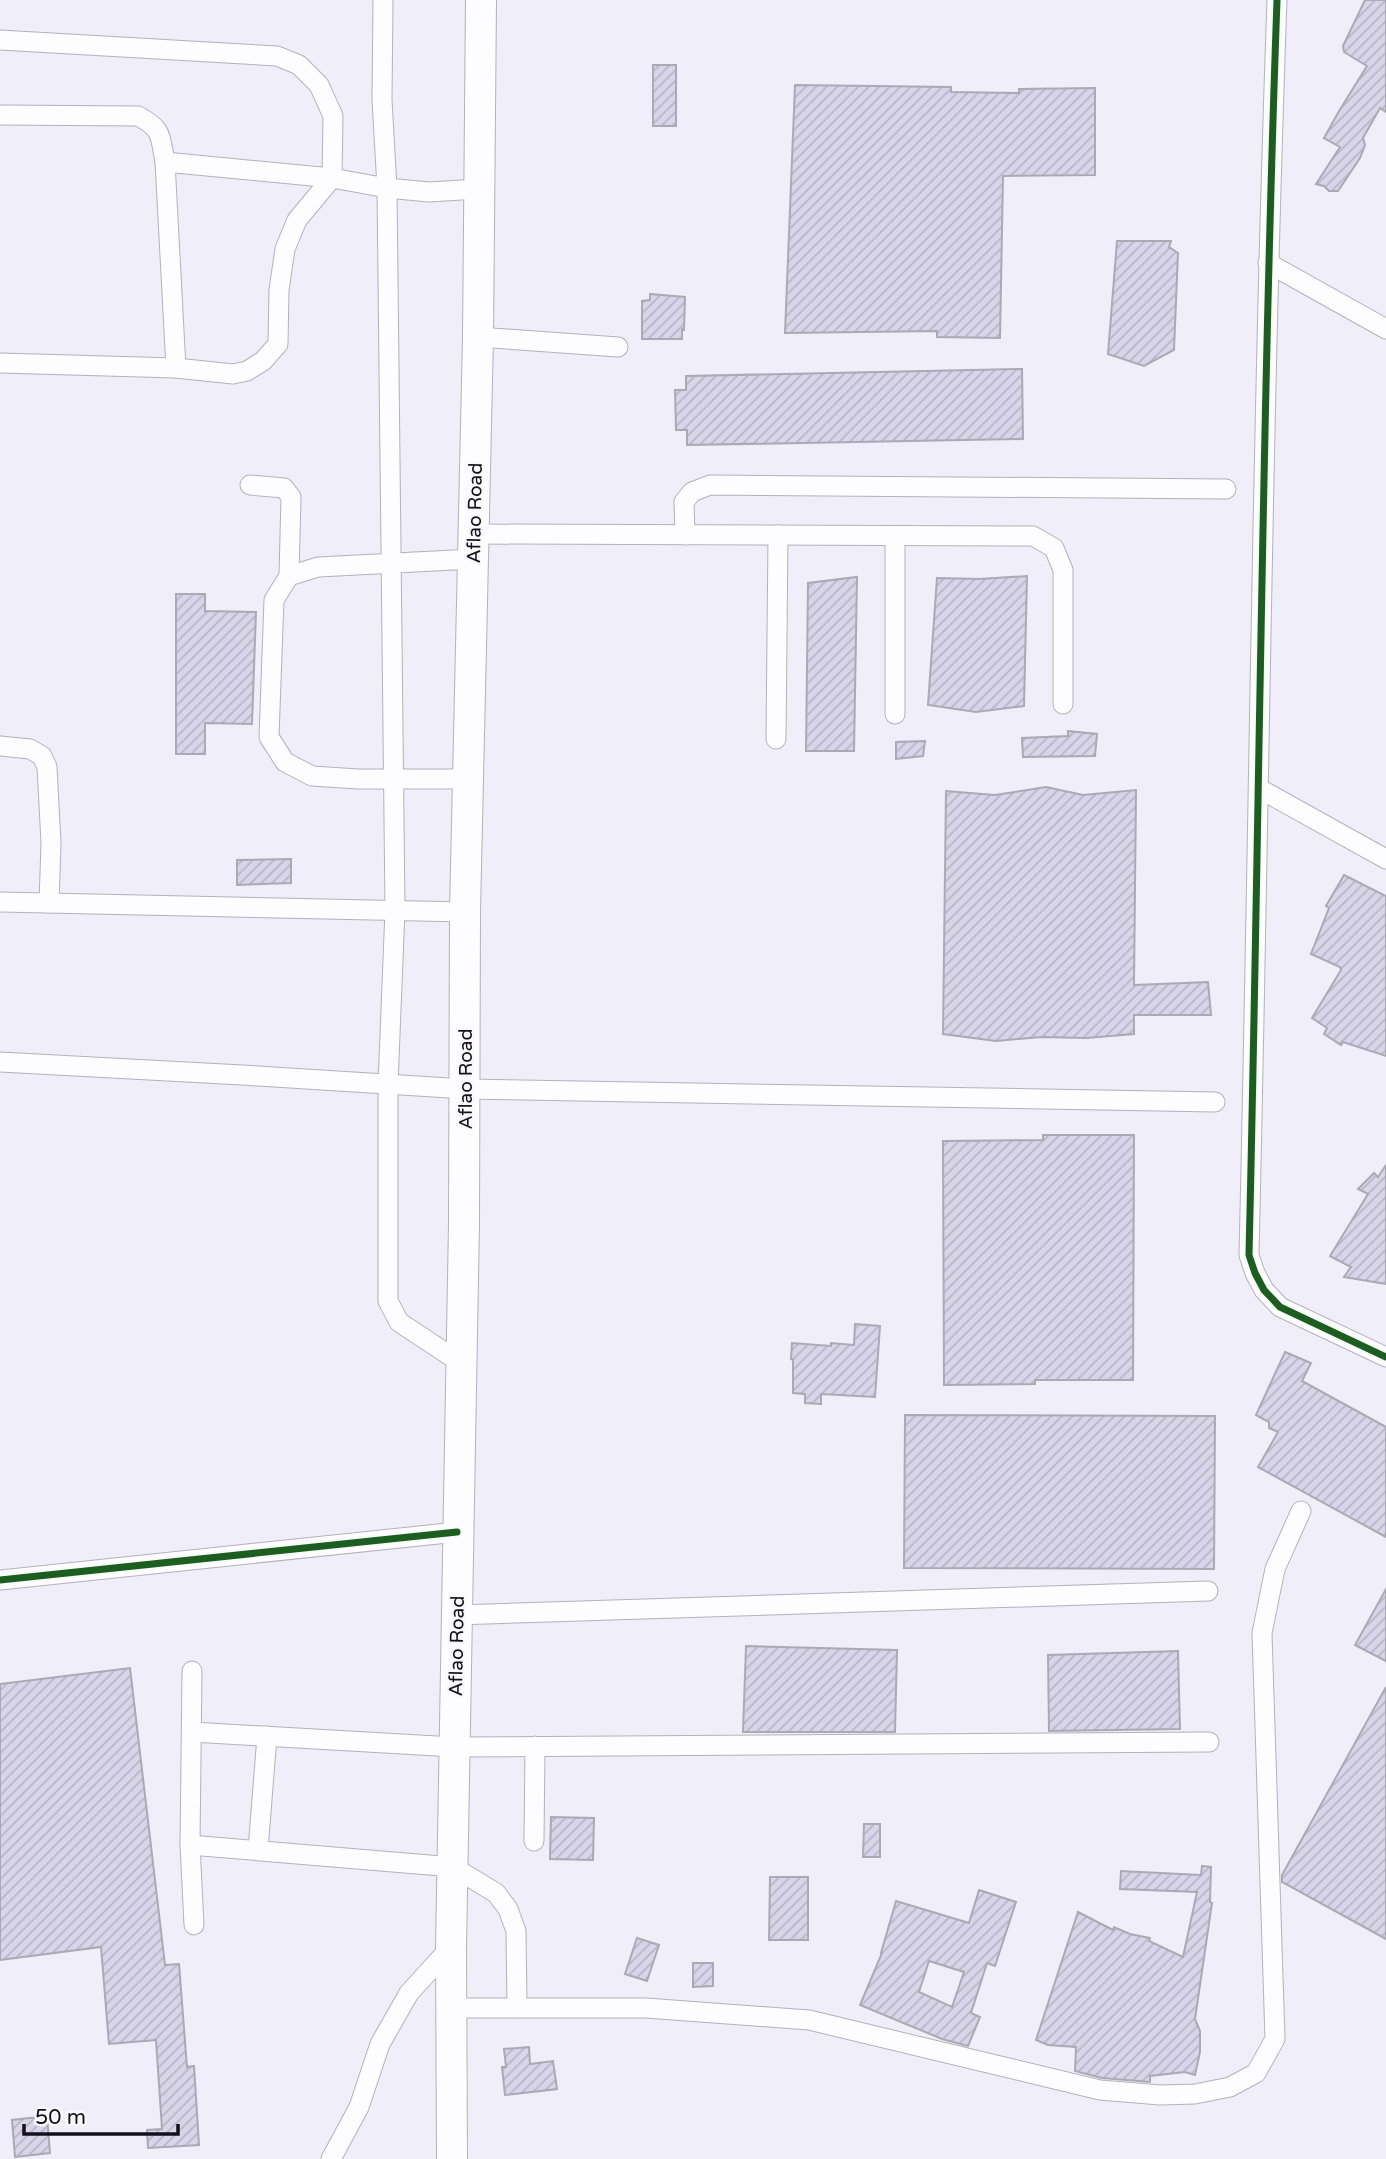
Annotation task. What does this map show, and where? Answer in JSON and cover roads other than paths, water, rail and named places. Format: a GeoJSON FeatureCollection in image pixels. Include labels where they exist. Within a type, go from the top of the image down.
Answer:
{"type":"FeatureCollection","features":[{"type":"Feature","properties":{"kind":"highway","name":"Aflao Road"},"geometry":{"type":"LineString","coordinates":[[452,2159],[451,1947],[465,1089],[467,779],[478,338],[481,0]]}},
{"type":"Feature","properties":{"kind":"street"},"geometry":{"type":"LineString","coordinates":[[383,0],[382,100],[387,188],[395,910],[388,1085],[388,1301],[399,1322],[461,1363]]}},
{"type":"Feature","properties":{"kind":"street"},"geometry":{"type":"LineString","coordinates":[[1277,0],[1268,263],[1250,1255],[1264,1290],[1280,1307],[1386,1356]]}},
{"type":"Feature","properties":{"kind":"street"},"geometry":{"type":"LineString","coordinates":[[0,40],[277,56],[299,65],[318,85],[333,116],[332,178],[298,220],[285,249],[278,290],[278,344],[263,361],[247,371],[233,374],[176,368],[0,363]]}},
{"type":"Feature","properties":{"kind":"street"},"geometry":{"type":"LineString","coordinates":[[0,115],[138,116],[153,124],[160,134],[165,162],[176,368]]}},
{"type":"Feature","properties":{"kind":"street"},"geometry":{"type":"LineString","coordinates":[[165,162],[332,178],[387,188],[429,191],[478,189]]}},
{"type":"Feature","properties":{"kind":"street"},"geometry":{"type":"LineString","coordinates":[[1268,263],[1386,329]]}},
{"type":"Feature","properties":{"kind":"street"},"geometry":{"type":"LineString","coordinates":[[478,338],[618,346]]}},
{"type":"Feature","properties":{"kind":"street"},"geometry":{"type":"LineString","coordinates":[[250,485],[284,488],[291,497],[289,576],[274,600],[269,737],[285,762],[312,776],[358,779],[467,779]]}},
{"type":"Feature","properties":{"kind":"street"},"geometry":{"type":"LineString","coordinates":[[685,535],[684,502],[692,492],[710,485],[1226,489]]}},
{"type":"Feature","properties":{"kind":"street"},"geometry":{"type":"LineString","coordinates":[[289,576],[318,567],[391,563],[474,546],[685,535],[1032,536],[1054,548],[1063,570],[1063,704]]}},
{"type":"Feature","properties":{"kind":"street"},"geometry":{"type":"LineString","coordinates":[[776,739],[778,535]]}},
{"type":"Feature","properties":{"kind":"street"},"geometry":{"type":"LineString","coordinates":[[895,536],[895,714]]}},
{"type":"Feature","properties":{"kind":"street"},"geometry":{"type":"LineString","coordinates":[[0,746],[30,749],[42,756],[47,767],[51,833],[49,903]]}},
{"type":"Feature","properties":{"kind":"street"},"geometry":{"type":"LineString","coordinates":[[1260,789],[1386,859]]}},
{"type":"Feature","properties":{"kind":"street"},"geometry":{"type":"LineString","coordinates":[[0,902],[465,912]]}},
{"type":"Feature","properties":{"kind":"street"},"geometry":{"type":"LineString","coordinates":[[0,1062],[465,1089],[1215,1102]]}},
{"type":"Feature","properties":{"kind":"street"},"geometry":{"type":"LineString","coordinates":[[452,2008],[646,2008],[809,2020],[1100,2090],[1160,2095],[1195,2094],[1230,2087],[1256,2073],[1275,2039],[1262,1633],[1275,1569],[1301,1511]]}},
{"type":"Feature","properties":{"kind":"street"},"geometry":{"type":"LineString","coordinates":[[0,1580],[457,1532]]}},
{"type":"Feature","properties":{"kind":"street"},"geometry":{"type":"LineString","coordinates":[[456,1615],[1208,1591]]}},
{"type":"Feature","properties":{"kind":"street"},"geometry":{"type":"LineString","coordinates":[[192,1671],[190,1845],[194,1925]]}},
{"type":"Feature","properties":{"kind":"street"},"geometry":{"type":"LineString","coordinates":[[192,1732],[454,1747],[1209,1742]]}},
{"type":"Feature","properties":{"kind":"street"},"geometry":{"type":"LineString","coordinates":[[258,1850],[267,1737]]}},
{"type":"Feature","properties":{"kind":"street"},"geometry":{"type":"LineString","coordinates":[[534,1841],[535,1746]]}},
{"type":"Feature","properties":{"kind":"street"},"geometry":{"type":"LineString","coordinates":[[190,1845],[453,1867],[496,1893],[508,1909],[516,1931],[517,2008]]}},
{"type":"Feature","properties":{"kind":"street"},"geometry":{"type":"LineString","coordinates":[[331,2159],[359,2108],[380,2044],[409,1993],[451,1947]]}}]}
